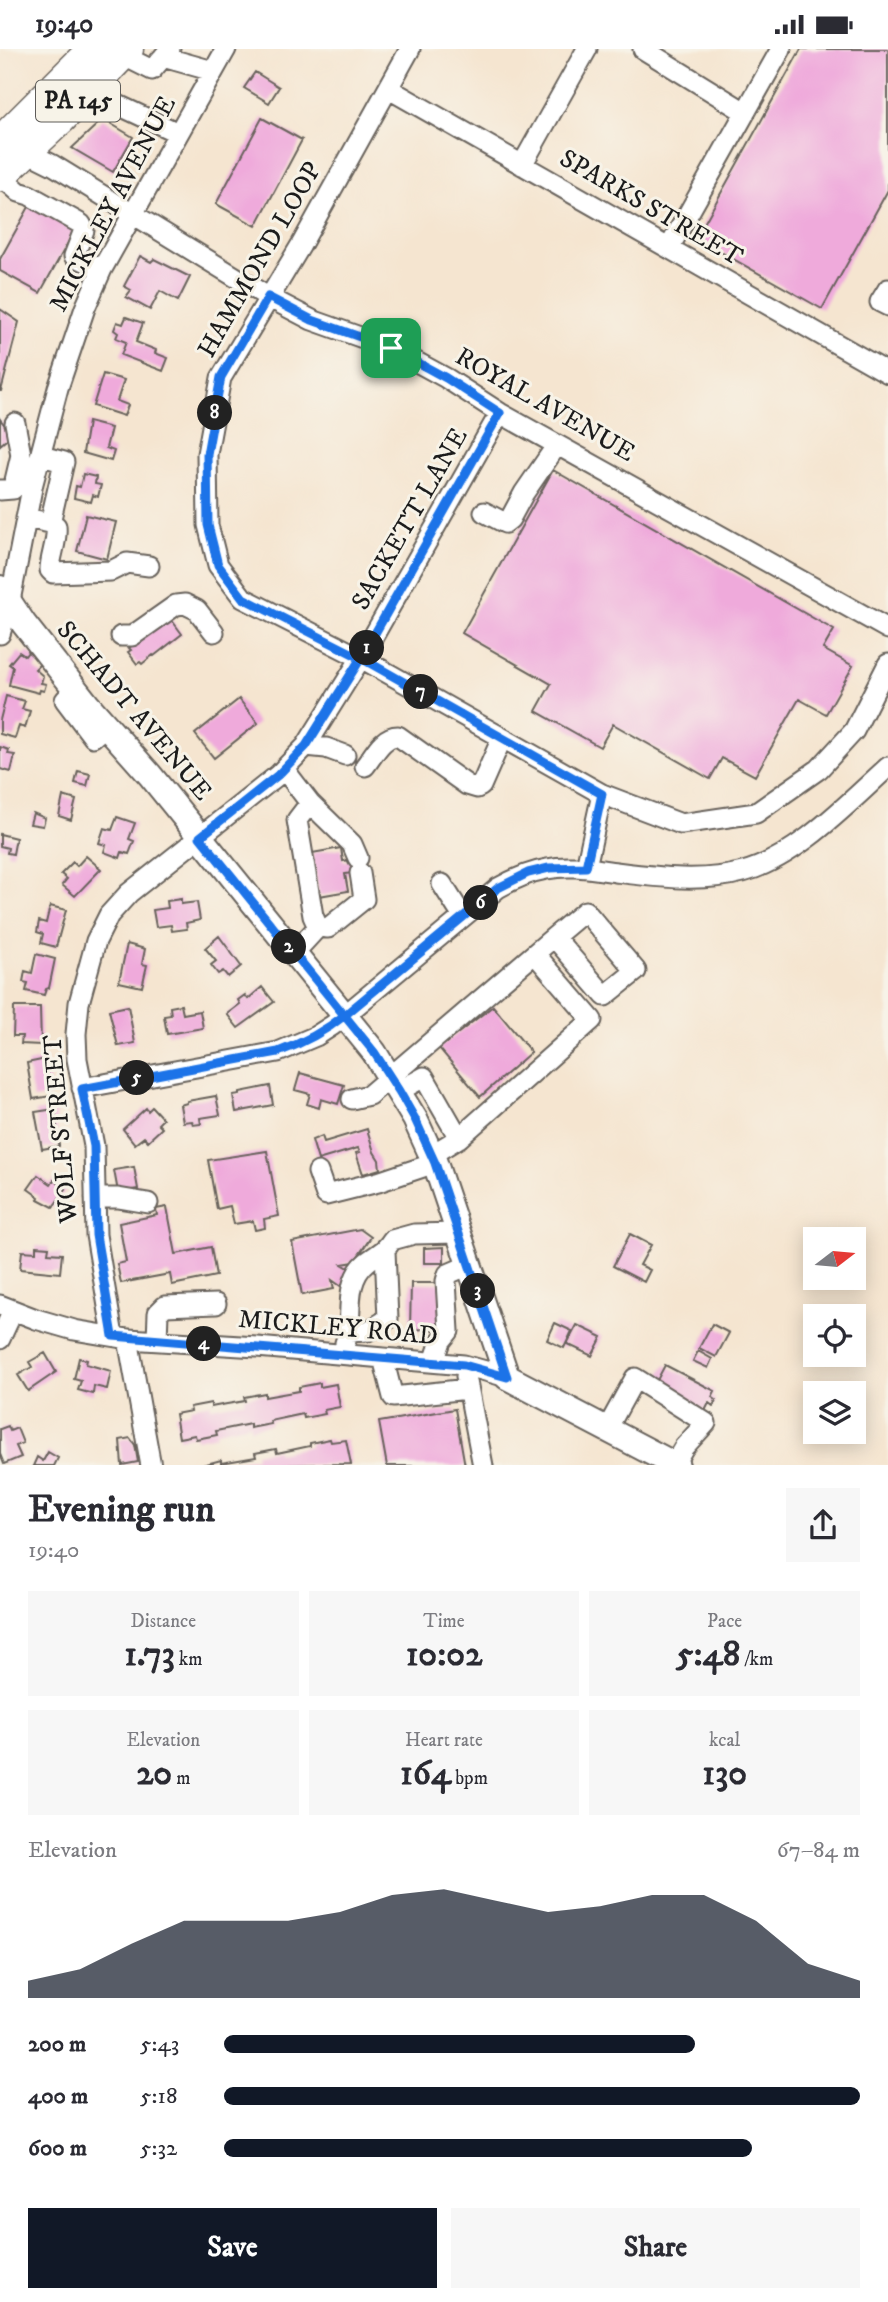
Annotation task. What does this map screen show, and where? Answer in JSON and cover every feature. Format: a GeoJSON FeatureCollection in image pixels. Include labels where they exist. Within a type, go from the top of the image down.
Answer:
{"type":"FeatureCollection","features":[{"type":"Feature","properties":{"kind":"highway","name":"PA 145"},"geometry":{"type":"LineString","coordinates":[[0,176],[9,139],[93,49]]}},
{"type":"Feature","properties":{"kind":"highway","name":"PA 145"},"geometry":{"type":"LineString","coordinates":[[9,139],[87,92],[125,52]]}},
{"type":"Feature","properties":{"kind":"main road","name":"SCHADT AVENUE"},"geometry":{"type":"LineString","coordinates":[[5,594],[24,624],[76,689],[345,1015],[395,1084],[433,1159],[507,1377]]}},
{"type":"Feature","properties":{"kind":"main road"},"geometry":{"type":"LineString","coordinates":[[507,1377],[676,1465]]}},
{"type":"Feature","properties":{"kind":"street","name":"MICKLEY AVENUE"},"geometry":{"type":"LineString","coordinates":[[0,634],[5,594],[26,518],[26,474],[41,456],[70,348],[102,269],[226,49]]}},
{"type":"Feature","properties":{"kind":"street","name":"HAMMOND LOOP"},"geometry":{"type":"LineString","coordinates":[[410,49],[221,377],[207,454],[208,525],[218,565],[243,598],[361,658],[602,794],[681,824],[756,813],[819,769],[854,730],[888,664]]}},
{"type":"Feature","properties":{"kind":"street"},"geometry":{"type":"LineString","coordinates":[[522,165],[587,49]]}},
{"type":"Feature","properties":{"kind":"street"},"geometry":{"type":"LineString","coordinates":[[643,49],[745,112]]}},
{"type":"Feature","properties":{"kind":"street"},"geometry":{"type":"LineString","coordinates":[[669,248],[781,49]]}},
{"type":"Feature","properties":{"kind":"street"},"geometry":{"type":"LineString","coordinates":[[125,52],[152,70],[166,53],[213,71]]}},
{"type":"Feature","properties":{"kind":"street","name":"SPARKS STREET"},"geometry":{"type":"LineString","coordinates":[[389,89],[888,373]]}},
{"type":"Feature","properties":{"kind":"street"},"geometry":{"type":"LineString","coordinates":[[87,92],[104,102],[118,105],[178,133]]}},
{"type":"Feature","properties":{"kind":"street","name":"ROYAL AVENUE"},"geometry":{"type":"LineString","coordinates":[[9,139],[268,297],[312,320],[391,348],[446,378],[500,413],[888,629]]}},
{"type":"Feature","properties":{"kind":"street"},"geometry":{"type":"LineString","coordinates":[[0,176],[19,192],[29,194],[81,224],[84,230],[74,256],[102,269]]}},
{"type":"Feature","properties":{"kind":"street"},"geometry":{"type":"LineString","coordinates":[[888,289],[880,302],[888,306]]}},
{"type":"Feature","properties":{"kind":"street","name":"SACKETT LANE"},"geometry":{"type":"LineString","coordinates":[[200,837],[284,769],[306,746],[361,658],[500,413]]}},
{"type":"Feature","properties":{"kind":"street"},"geometry":{"type":"LineString","coordinates":[[0,490],[13,489],[26,474],[15,423]]}},
{"type":"Feature","properties":{"kind":"street"},"geometry":{"type":"LineString","coordinates":[[484,513],[505,523],[510,519],[524,493],[557,445]]}},
{"type":"Feature","properties":{"kind":"street"},"geometry":{"type":"LineString","coordinates":[[41,456],[64,462],[50,523]]}},
{"type":"Feature","properties":{"kind":"street"},"geometry":{"type":"LineString","coordinates":[[26,518],[56,526],[57,532],[50,556],[50,571],[53,573],[111,572],[127,563],[149,566]]}},
{"type":"Feature","properties":{"kind":"street"},"geometry":{"type":"LineString","coordinates":[[121,636],[132,636],[176,605],[185,604],[197,610],[214,632]]}},
{"type":"Feature","properties":{"kind":"street"},"geometry":{"type":"LineString","coordinates":[[365,767],[383,741],[398,736],[467,785],[477,788],[481,786],[502,738]]}},
{"type":"Feature","properties":{"kind":"street"},"geometry":{"type":"LineString","coordinates":[[306,746],[326,748],[345,755]]}},
{"type":"Feature","properties":{"kind":"street"},"geometry":{"type":"LineString","coordinates":[[82,1089],[278,1052],[316,1036],[498,888],[528,873],[549,868],[586,867],[613,872],[700,879],[744,872],[780,857],[799,844],[888,767]]}},
{"type":"Feature","properties":{"kind":"street"},"geometry":{"type":"LineString","coordinates":[[284,769],[310,803],[352,843],[359,865],[364,899],[328,928],[318,927]]}},
{"type":"Feature","properties":{"kind":"street"},"geometry":{"type":"LineString","coordinates":[[586,867],[602,794]]}},
{"type":"Feature","properties":{"kind":"street"},"geometry":{"type":"LineString","coordinates":[[310,803],[297,820],[313,916],[318,927]]}},
{"type":"Feature","properties":{"kind":"street","name":"WOLF STREET"},"geometry":{"type":"LineString","coordinates":[[151,1465],[96,1235],[94,1146],[77,1059],[76,1034],[79,1003],[102,928],[109,915],[129,893],[200,837]]}},
{"type":"Feature","properties":{"kind":"street"},"geometry":{"type":"LineString","coordinates":[[442,884],[463,917]]}},
{"type":"Feature","properties":{"kind":"street"},"geometry":{"type":"LineString","coordinates":[[294,953],[318,927]]}},
{"type":"Feature","properties":{"kind":"street"},"geometry":{"type":"LineString","coordinates":[[395,1084],[554,937]]}},
{"type":"Feature","properties":{"kind":"street"},"geometry":{"type":"LineString","coordinates":[[318,1172],[326,1195],[378,1182],[433,1159],[592,1020],[535,954]]}},
{"type":"Feature","properties":{"kind":"street"},"geometry":{"type":"LineString","coordinates":[[352,1099],[424,1077],[459,1138]]}},
{"type":"Feature","properties":{"kind":"street"},"geometry":{"type":"LineString","coordinates":[[95,1198],[118,1198],[148,1203]]}},
{"type":"Feature","properties":{"kind":"street"},"geometry":{"type":"LineString","coordinates":[[341,1354],[349,1332],[352,1281],[366,1262],[385,1251],[392,1240],[414,1234],[458,1233]]}},
{"type":"Feature","properties":{"kind":"street"},"geometry":{"type":"LineString","coordinates":[[349,1332],[368,1331],[388,1318],[385,1251]]}},
{"type":"Feature","properties":{"kind":"street"},"geometry":{"type":"LineString","coordinates":[[433,1362],[441,1341],[449,1331],[447,1274],[469,1265]]}},
{"type":"Feature","properties":{"kind":"street"},"geometry":{"type":"LineString","coordinates":[[157,1341],[158,1313],[165,1306],[216,1304]]}},
{"type":"Feature","properties":{"kind":"street"},"geometry":{"type":"LineString","coordinates":[[0,1339],[6,1308]]}},
{"type":"Feature","properties":{"kind":"street","name":"MICKLEY ROAD"},"geometry":{"type":"LineString","coordinates":[[6,1308],[74,1330],[121,1338],[464,1365],[507,1377]]}},
{"type":"Feature","properties":{"kind":"street"},"geometry":{"type":"LineString","coordinates":[[383,1358],[393,1397],[468,1389]]}},
{"type":"Feature","properties":{"kind":"street"},"geometry":{"type":"LineString","coordinates":[[464,1365],[484,1465]]}},
{"type":"Feature","properties":{"kind":"street"},"geometry":{"type":"LineString","coordinates":[[607,1429],[635,1378],[706,1423],[684,1447],[676,1465]]}},
{"type":"Feature","properties":{"kind":"building"},"geometry":{"type":"Polygon","coordinates":[[[801,49],[888,49],[888,190],[822,309],[696,238],[801,49]]]}},
{"type":"Feature","properties":{"kind":"building"},"geometry":{"type":"Polygon","coordinates":[[[255,72],[279,87],[269,103],[244,88],[255,72]]]}},
{"type":"Feature","properties":{"kind":"building"},"geometry":{"type":"Polygon","coordinates":[[[262,118],[302,140],[256,226],[216,204],[262,118]]]}},
{"type":"Feature","properties":{"kind":"building"},"geometry":{"type":"Polygon","coordinates":[[[103,119],[133,137],[113,172],[72,148],[103,119]]]}},
{"type":"Feature","properties":{"kind":"building"},"geometry":{"type":"Polygon","coordinates":[[[30,205],[75,230],[40,293],[0,271],[0,259],[30,205]]]}},
{"type":"Feature","properties":{"kind":"building"},"geometry":{"type":"Polygon","coordinates":[[[140,256],[151,262],[154,259],[190,277],[178,301],[160,291],[150,310],[126,297],[131,290],[124,286],[140,256]]]}},
{"type":"Feature","properties":{"kind":"building"},"geometry":{"type":"Polygon","coordinates":[[[0,309],[19,322],[1,391],[0,391],[0,309]]]}},
{"type":"Feature","properties":{"kind":"building"},"geometry":{"type":"Polygon","coordinates":[[[126,317],[143,323],[136,342],[168,358],[163,371],[121,355],[126,342],[116,338],[118,333],[114,330],[117,322],[123,324],[126,317]]]}},
{"type":"Feature","properties":{"kind":"building"},"geometry":{"type":"Polygon","coordinates":[[[103,374],[124,380],[117,401],[128,405],[124,416],[93,406],[103,374]]]}},
{"type":"Feature","properties":{"kind":"building"},"geometry":{"type":"Polygon","coordinates":[[[0,419],[12,435],[0,445],[0,419]]]}},
{"type":"Feature","properties":{"kind":"building"},"geometry":{"type":"Polygon","coordinates":[[[88,422],[111,428],[106,448],[114,451],[111,461],[83,453],[88,422]]]}},
{"type":"Feature","properties":{"kind":"building"},"geometry":{"type":"Polygon","coordinates":[[[553,470],[834,630],[823,649],[853,666],[826,714],[799,699],[755,776],[722,758],[710,779],[613,724],[600,747],[536,711],[551,684],[462,633],[553,470]]]}},
{"type":"Feature","properties":{"kind":"building"},"geometry":{"type":"Polygon","coordinates":[[[83,474],[96,477],[95,484],[101,485],[98,497],[93,495],[91,502],[74,498],[76,486],[80,487],[83,474]]]}},
{"type":"Feature","properties":{"kind":"building"},"geometry":{"type":"Polygon","coordinates":[[[86,515],[116,522],[107,559],[77,551],[86,515]]]}},
{"type":"Feature","properties":{"kind":"building"},"geometry":{"type":"Polygon","coordinates":[[[168,615],[182,634],[142,664],[137,664],[128,652],[131,650],[129,648],[168,615]]]}},
{"type":"Feature","properties":{"kind":"building"},"geometry":{"type":"Polygon","coordinates":[[[19,652],[25,656],[28,652],[41,663],[35,669],[43,676],[41,683],[46,684],[44,691],[40,690],[39,693],[9,685],[13,667],[9,664],[19,652]]]}},
{"type":"Feature","properties":{"kind":"building"},"geometry":{"type":"Polygon","coordinates":[[[6,696],[25,701],[22,709],[30,711],[25,728],[19,726],[15,738],[0,734],[0,720],[6,696]]]}},
{"type":"Feature","properties":{"kind":"building"},"geometry":{"type":"Polygon","coordinates":[[[239,699],[258,723],[214,758],[195,734],[239,699]]]}},
{"type":"Feature","properties":{"kind":"building"},"geometry":{"type":"Polygon","coordinates":[[[0,747],[9,750],[8,754],[15,755],[11,772],[0,769],[0,747]]]}},
{"type":"Feature","properties":{"kind":"building"},"geometry":{"type":"Polygon","coordinates":[[[78,771],[90,774],[87,786],[75,783],[78,771]]]}},
{"type":"Feature","properties":{"kind":"building"},"geometry":{"type":"Polygon","coordinates":[[[63,796],[76,800],[71,820],[59,816],[63,796]]]}},
{"type":"Feature","properties":{"kind":"building"},"geometry":{"type":"Polygon","coordinates":[[[33,813],[45,818],[43,826],[30,824],[33,813]]]}},
{"type":"Feature","properties":{"kind":"building"},"geometry":{"type":"Polygon","coordinates":[[[117,817],[135,823],[129,839],[134,841],[129,854],[122,852],[120,858],[104,852],[106,845],[99,843],[104,828],[112,830],[117,817]]]}},
{"type":"Feature","properties":{"kind":"building"},"geometry":{"type":"Polygon","coordinates":[[[0,834],[16,838],[13,854],[7,853],[8,848],[0,846],[0,834]]]}},
{"type":"Feature","properties":{"kind":"building"},"geometry":{"type":"Polygon","coordinates":[[[341,848],[343,861],[363,858],[365,871],[345,874],[348,891],[319,896],[312,853],[341,848]]]}},
{"type":"Feature","properties":{"kind":"building"},"geometry":{"type":"Polygon","coordinates":[[[86,856],[101,869],[75,896],[62,885],[67,879],[61,874],[73,862],[77,866],[86,856]]]}},
{"type":"Feature","properties":{"kind":"building"},"geometry":{"type":"Polygon","coordinates":[[[181,899],[181,904],[197,902],[200,920],[186,923],[187,929],[172,931],[171,925],[156,927],[153,910],[168,908],[167,901],[181,899]]]}},
{"type":"Feature","properties":{"kind":"building"},"geometry":{"type":"Polygon","coordinates":[[[50,906],[66,910],[56,947],[41,943],[43,934],[37,932],[39,921],[46,923],[50,906]]]}},
{"type":"Feature","properties":{"kind":"building"},"geometry":{"type":"Polygon","coordinates":[[[219,936],[241,966],[228,977],[223,971],[218,974],[211,965],[216,961],[205,948],[219,936]]]}},
{"type":"Feature","properties":{"kind":"building"},"geometry":{"type":"Polygon","coordinates":[[[127,944],[145,949],[142,964],[147,965],[142,987],[119,982],[127,944]]]}},
{"type":"Feature","properties":{"kind":"building"},"geometry":{"type":"Polygon","coordinates":[[[36,954],[55,959],[49,988],[44,995],[26,991],[28,983],[23,982],[25,971],[32,973],[36,954]]]}},
{"type":"Feature","properties":{"kind":"building"},"geometry":{"type":"Polygon","coordinates":[[[262,987],[274,1002],[238,1028],[227,1014],[240,1004],[238,1000],[245,995],[248,999],[262,987]]]}},
{"type":"Feature","properties":{"kind":"building"},"geometry":{"type":"Polygon","coordinates":[[[181,1005],[183,1014],[200,1011],[203,1028],[167,1034],[164,1016],[171,1015],[170,1007],[181,1005]]]}},
{"type":"Feature","properties":{"kind":"building"},"geometry":{"type":"Polygon","coordinates":[[[128,1006],[135,1043],[118,1046],[109,1010],[128,1006]]]}},
{"type":"Feature","properties":{"kind":"building"},"geometry":{"type":"Polygon","coordinates":[[[493,1006],[531,1052],[480,1097],[439,1048],[493,1006]]]}},
{"type":"Feature","properties":{"kind":"building"},"geometry":{"type":"Polygon","coordinates":[[[14,1007],[40,1007],[41,1045],[21,1044],[22,1036],[13,1036],[14,1007]]]}},
{"type":"Feature","properties":{"kind":"building"},"geometry":{"type":"Polygon","coordinates":[[[46,1059],[51,1096],[33,1099],[27,1063],[46,1059]]]}},
{"type":"Feature","properties":{"kind":"building"},"geometry":{"type":"Polygon","coordinates":[[[300,1073],[344,1085],[338,1104],[321,1099],[319,1108],[307,1104],[310,1094],[295,1090],[300,1073]]]}},
{"type":"Feature","properties":{"kind":"building"},"geometry":{"type":"Polygon","coordinates":[[[270,1086],[273,1105],[236,1112],[233,1095],[270,1086]]]}},
{"type":"Feature","properties":{"kind":"building"},"geometry":{"type":"Polygon","coordinates":[[[216,1096],[220,1115],[200,1118],[201,1124],[183,1122],[180,1105],[187,1101],[216,1096]]]}},
{"type":"Feature","properties":{"kind":"building"},"geometry":{"type":"Polygon","coordinates":[[[152,1107],[163,1119],[158,1124],[162,1128],[148,1141],[144,1137],[135,1144],[123,1129],[146,1108],[148,1111],[152,1107]]]}},
{"type":"Feature","properties":{"kind":"building"},"geometry":{"type":"Polygon","coordinates":[[[55,1109],[59,1146],[42,1149],[35,1112],[55,1109]]]}},
{"type":"Feature","properties":{"kind":"building"},"geometry":{"type":"Polygon","coordinates":[[[367,1129],[380,1169],[363,1174],[356,1153],[360,1152],[358,1148],[318,1160],[312,1140],[322,1136],[324,1142],[367,1129]]]}},
{"type":"Feature","properties":{"kind":"building"},"geometry":{"type":"Polygon","coordinates":[[[267,1151],[279,1216],[264,1219],[265,1228],[255,1230],[253,1221],[234,1224],[230,1206],[217,1209],[208,1160],[267,1151]]]}},
{"type":"Feature","properties":{"kind":"building"},"geometry":{"type":"Polygon","coordinates":[[[134,1167],[138,1189],[118,1192],[114,1170],[134,1167]]]}},
{"type":"Feature","properties":{"kind":"building"},"geometry":{"type":"Polygon","coordinates":[[[38,1175],[51,1184],[54,1180],[66,1189],[53,1207],[38,1199],[39,1197],[28,1189],[38,1175]]]}},
{"type":"Feature","properties":{"kind":"building"},"geometry":{"type":"Polygon","coordinates":[[[167,1207],[176,1254],[211,1247],[216,1276],[172,1285],[170,1274],[121,1283],[117,1264],[126,1262],[119,1223],[157,1215],[156,1209],[167,1207]]]}},
{"type":"Feature","properties":{"kind":"building"},"geometry":{"type":"Polygon","coordinates":[[[360,1229],[371,1237],[354,1262],[342,1264],[352,1270],[342,1287],[332,1280],[334,1289],[302,1295],[292,1242],[360,1229]]]}},
{"type":"Feature","properties":{"kind":"building"},"geometry":{"type":"Polygon","coordinates":[[[630,1234],[651,1245],[640,1265],[650,1270],[644,1282],[613,1266],[630,1234]]]}},
{"type":"Feature","properties":{"kind":"building"},"geometry":{"type":"Polygon","coordinates":[[[36,1246],[49,1247],[48,1253],[62,1254],[60,1273],[20,1269],[22,1251],[36,1252],[36,1246]]]}},
{"type":"Feature","properties":{"kind":"building"},"geometry":{"type":"Polygon","coordinates":[[[444,1247],[444,1263],[424,1263],[424,1248],[444,1247]]]}},
{"type":"Feature","properties":{"kind":"building"},"geometry":{"type":"Polygon","coordinates":[[[411,1283],[441,1283],[441,1330],[410,1329],[411,1283]]]}},
{"type":"Feature","properties":{"kind":"building"},"geometry":{"type":"Polygon","coordinates":[[[555,1323],[572,1331],[564,1348],[547,1340],[555,1323]]]}},
{"type":"Feature","properties":{"kind":"building"},"geometry":{"type":"Polygon","coordinates":[[[712,1324],[729,1333],[716,1357],[699,1348],[712,1324]]]}},
{"type":"Feature","properties":{"kind":"building"},"geometry":{"type":"Polygon","coordinates":[[[577,1325],[602,1337],[592,1356],[567,1344],[577,1325]]]}},
{"type":"Feature","properties":{"kind":"building"},"geometry":{"type":"Polygon","coordinates":[[[698,1351],[712,1359],[708,1368],[693,1361],[698,1351]]]}},
{"type":"Feature","properties":{"kind":"building"},"geometry":{"type":"Polygon","coordinates":[[[45,1353],[56,1372],[28,1391],[18,1375],[32,1367],[29,1362],[45,1353]]]}},
{"type":"Feature","properties":{"kind":"building"},"geometry":{"type":"Polygon","coordinates":[[[79,1358],[87,1360],[86,1364],[111,1371],[107,1389],[94,1386],[93,1394],[78,1390],[81,1381],[74,1379],[79,1358]]]}},
{"type":"Feature","properties":{"kind":"building"},"geometry":{"type":"Polygon","coordinates":[[[665,1365],[715,1391],[712,1397],[716,1400],[713,1406],[709,1403],[705,1411],[655,1384],[665,1365]]]}},
{"type":"Feature","properties":{"kind":"building"},"geometry":{"type":"Polygon","coordinates":[[[320,1383],[320,1387],[336,1384],[340,1407],[324,1410],[325,1414],[304,1418],[303,1414],[270,1421],[271,1424],[250,1428],[250,1424],[216,1431],[217,1435],[196,1439],[195,1435],[179,1438],[175,1414],[191,1411],[190,1407],[211,1403],[211,1407],[245,1401],[244,1397],[265,1393],[265,1397],[299,1391],[299,1387],[320,1383]]]}},
{"type":"Feature","properties":{"kind":"building"},"geometry":{"type":"Polygon","coordinates":[[[455,1409],[465,1465],[387,1465],[379,1422],[455,1409]]]}},
{"type":"Feature","properties":{"kind":"building"},"geometry":{"type":"Polygon","coordinates":[[[8,1426],[10,1431],[17,1428],[23,1443],[16,1446],[21,1457],[4,1464],[0,1454],[0,1429],[8,1426]]]}},
{"type":"Feature","properties":{"kind":"building"},"geometry":{"type":"Polygon","coordinates":[[[130,1438],[135,1445],[138,1462],[122,1465],[120,1440],[130,1438]]]}},
{"type":"Feature","properties":{"kind":"building"},"geometry":{"type":"Polygon","coordinates":[[[330,1439],[331,1442],[346,1440],[351,1464],[203,1465],[221,1460],[221,1463],[256,1457],[255,1453],[276,1449],[277,1453],[310,1446],[310,1443],[330,1439]]]}},
{"type":"Feature","properties":{"kind":"building"},"geometry":{"type":"Polygon","coordinates":[[[48,1452],[58,1458],[54,1465],[33,1465],[37,1457],[43,1461],[48,1452]]]}},
{"type":"Feature","properties":{"kind":"route"},"geometry":{"type":"LineString","coordinates":[[391,348],[312,320],[268,297],[221,377],[207,454],[208,525],[218,565],[243,598],[361,658],[602,794],[586,867],[549,868],[528,873],[498,888],[345,1015],[333,1025],[297,1045],[278,1052],[82,1089],[94,1146],[96,1235],[113,1336],[464,1365],[507,1377],[435,1163],[415,1119],[374,1052],[345,1015],[200,837],[278,775],[306,746],[361,658],[500,413],[446,378],[391,348]]}}]}
